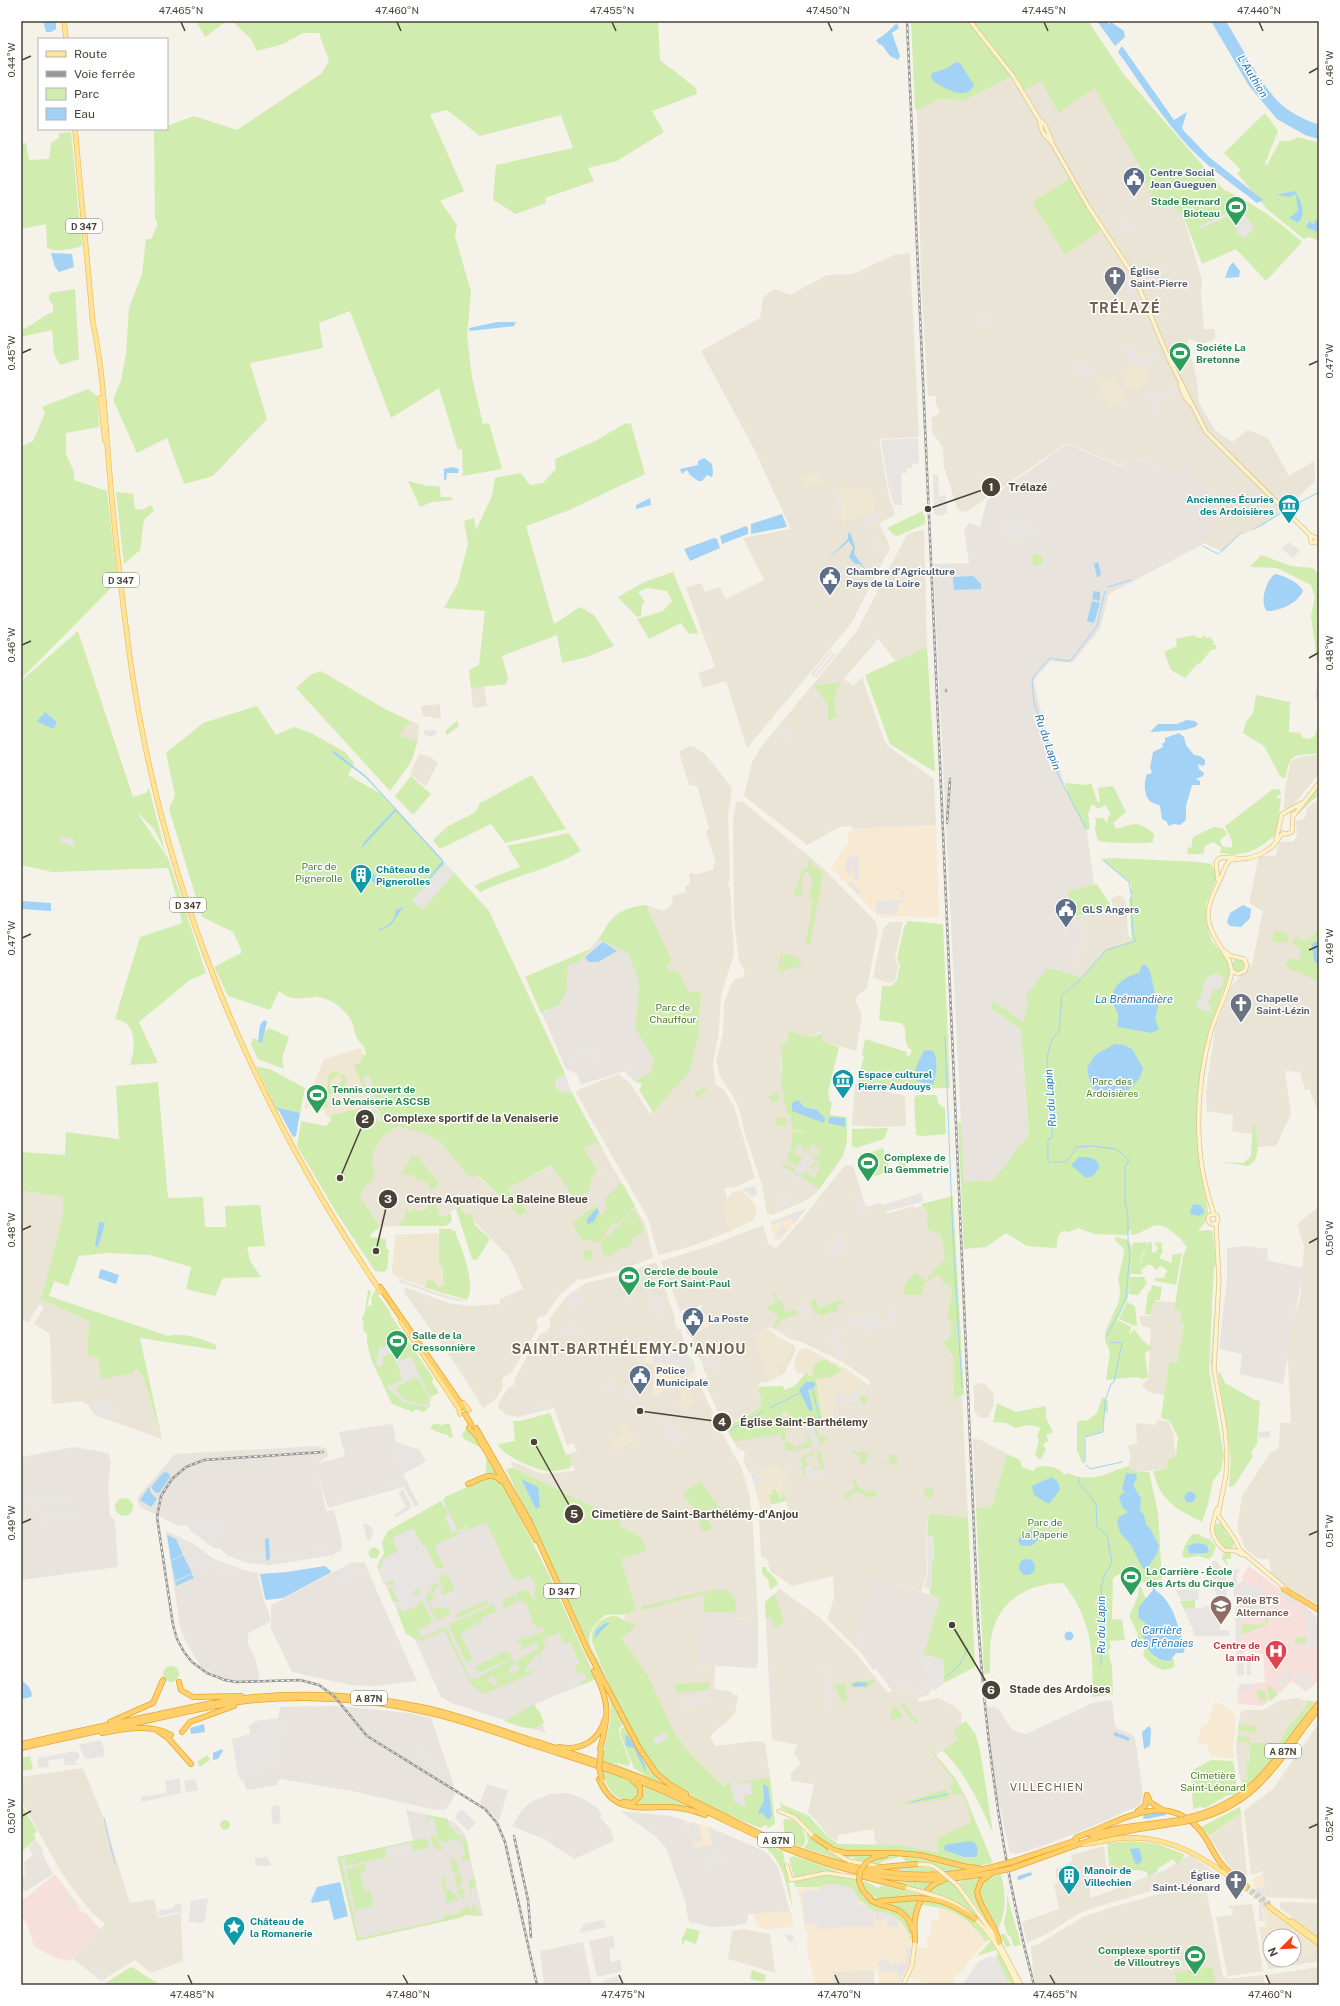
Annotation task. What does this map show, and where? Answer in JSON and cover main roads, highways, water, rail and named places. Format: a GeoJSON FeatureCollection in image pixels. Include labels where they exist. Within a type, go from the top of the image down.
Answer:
{"type":"FeatureCollection","features":[{"type":"Feature","properties":{"kind":"highway","name":"D 347"},"geometry":{"type":"LineString","coordinates":[[380,1287],[462,1408],[403,1323]]}},
{"type":"Feature","properties":{"kind":"highway","name":"D 347"},"geometry":{"type":"LineString","coordinates":[[465,1413],[509,1487],[536,1540],[599,1676]]}},
{"type":"Feature","properties":{"kind":"highway","name":"D 347"},"geometry":{"type":"LineString","coordinates":[[473,1426],[510,1481],[599,1676]]}},
{"type":"Feature","properties":{"kind":"highway"},"geometry":{"type":"LineString","coordinates":[[473,1426],[481,1443],[536,1540]]}},
{"type":"Feature","properties":{"kind":"highway"},"geometry":{"type":"LineString","coordinates":[[468,1484],[488,1476],[494,1476],[499,1479],[511,1497]]}},
{"type":"Feature","properties":{"kind":"highway"},"geometry":{"type":"LineString","coordinates":[[1284,1588],[1319,1609]]}},
{"type":"Feature","properties":{"kind":"highway"},"geometry":{"type":"LineString","coordinates":[[1284,1588],[1319,1609]]}},
{"type":"Feature","properties":{"kind":"highway"},"geometry":{"type":"LineString","coordinates":[[539,1743],[567,1748],[577,1748],[587,1744],[596,1737],[603,1726],[606,1711],[599,1676]]}},
{"type":"Feature","properties":{"kind":"highway"},"geometry":{"type":"LineString","coordinates":[[599,1676],[607,1694],[610,1711],[607,1730],[601,1750],[599,1767],[601,1779],[611,1797],[625,1806],[686,1809],[729,1824]]}},
{"type":"Feature","properties":{"kind":"highway"},"geometry":{"type":"LineString","coordinates":[[599,1676],[650,1767],[662,1780],[704,1806]]}},
{"type":"Feature","properties":{"kind":"highway"},"geometry":{"type":"LineString","coordinates":[[88,1729],[127,1716],[148,1706],[156,1699],[163,1680]]}},
{"type":"Feature","properties":{"kind":"highway"},"geometry":{"type":"LineString","coordinates":[[179,1682],[181,1690],[193,1697],[212,1698],[248,1695],[254,1699]]}},
{"type":"Feature","properties":{"kind":"highway","name":"A 87N"},"geometry":{"type":"LineString","coordinates":[[21,1744],[198,1706],[254,1699],[306,1695],[372,1699],[443,1712],[631,1774],[808,1854],[870,1870],[917,1875],[963,1873],[1013,1868],[1079,1844],[1116,1833],[1192,1819],[1237,1799],[1258,1786],[1272,1771],[1319,1708]]}},
{"type":"Feature","properties":{"kind":"highway","name":"A 87N"},"geometry":{"type":"LineString","coordinates":[[21,1748],[198,1709],[254,1699],[300,1698],[371,1702],[427,1712],[459,1721],[627,1776],[667,1793],[729,1824],[799,1855],[839,1868],[890,1878],[953,1878],[993,1870],[1011,1862],[1119,1828],[1182,1821]]}},
{"type":"Feature","properties":{"kind":"highway"},"geometry":{"type":"LineString","coordinates":[[182,1732],[186,1724],[195,1719],[254,1699]]}},
{"type":"Feature","properties":{"kind":"highway","name":"A 87N"},"geometry":{"type":"LineString","coordinates":[[1243,1795],[1268,1770],[1318,1702]]}},
{"type":"Feature","properties":{"kind":"highway"},"geometry":{"type":"LineString","coordinates":[[147,1729],[162,1733],[191,1764]]}},
{"type":"Feature","properties":{"kind":"highway"},"geometry":{"type":"LineString","coordinates":[[57,1740],[122,1730],[161,1730],[171,1735]]}},
{"type":"Feature","properties":{"kind":"highway"},"geometry":{"type":"LineString","coordinates":[[601,1779],[613,1796],[621,1802],[631,1803],[639,1798],[641,1790],[638,1784],[627,1776]]}},
{"type":"Feature","properties":{"kind":"highway"},"geometry":{"type":"LineString","coordinates":[[1132,1816],[1145,1806],[1147,1795],[1153,1804],[1162,1810]]}},
{"type":"Feature","properties":{"kind":"highway"},"geometry":{"type":"LineString","coordinates":[[1074,1841],[1078,1837],[1143,1811],[1162,1810],[1179,1814],[1196,1826],[1226,1870],[1246,1887]]}},
{"type":"Feature","properties":{"kind":"highway"},"geometry":{"type":"LineString","coordinates":[[814,1837],[834,1850],[846,1853],[904,1854],[932,1858],[967,1867],[993,1870]]}},
{"type":"Feature","properties":{"kind":"highway"},"geometry":{"type":"LineString","coordinates":[[904,1854],[878,1857],[867,1862],[860,1871],[859,1881],[863,1891],[868,1897],[874,1901],[891,1907],[903,1915],[912,1928],[915,1941]]}},
{"type":"Feature","properties":{"kind":"highway"},"geometry":{"type":"LineString","coordinates":[[851,1866],[885,1868],[916,1864]]}},
{"type":"Feature","properties":{"kind":"highway"},"geometry":{"type":"LineString","coordinates":[[839,1868],[843,1871],[904,1888]]}},
{"type":"Feature","properties":{"kind":"highway"},"geometry":{"type":"LineString","coordinates":[[993,1870],[981,1880],[977,1892],[997,1941]]}},
{"type":"Feature","properties":{"kind":"highway"},"geometry":{"type":"LineString","coordinates":[[915,1941],[916,1912],[928,1888],[936,1883],[953,1878]]}},
{"type":"Feature","properties":{"kind":"highway"},"geometry":{"type":"LineString","coordinates":[[868,1897],[882,1901],[930,1897],[957,1907],[975,1919]]}},
{"type":"Feature","properties":{"kind":"main road"},"geometry":{"type":"LineString","coordinates":[[64,21],[66,38]]}},
{"type":"Feature","properties":{"kind":"main road"},"geometry":{"type":"LineString","coordinates":[[970,21],[1013,76],[1105,233],[1136,279],[1168,359],[1206,432],[1311,537],[1317,538],[1318,544]]}},
{"type":"Feature","properties":{"kind":"main road","name":"D 347"},"geometry":{"type":"LineString","coordinates":[[75,130],[101,408],[109,466],[124,612],[136,694],[159,805],[190,912],[225,1006],[271,1107],[311,1180],[360,1260],[403,1323]]}},
{"type":"Feature","properties":{"kind":"main road"},"geometry":{"type":"LineString","coordinates":[[1284,1588],[1240,1550],[1229,1530],[1221,1522],[1218,1515],[1226,1475],[1227,1454],[1214,1363],[1219,1288],[1219,1256],[1214,1223],[1217,1218],[1212,1215],[1201,1153],[1200,1088],[1209,1041],[1229,985],[1232,971],[1230,963],[1211,931],[1208,916],[1211,899],[1227,864],[1233,859],[1249,858],[1263,853],[1283,834],[1289,834],[1292,831],[1294,815],[1319,783]]}},
{"type":"Feature","properties":{"kind":"main road"},"geometry":{"type":"LineString","coordinates":[[1217,886],[1219,877],[1216,862],[1218,859],[1250,856],[1261,852],[1275,840],[1280,828],[1283,813],[1302,803]]}},
{"type":"Feature","properties":{"kind":"main road"},"geometry":{"type":"LineString","coordinates":[[1289,811],[1294,815]]}},
{"type":"Feature","properties":{"kind":"main road"},"geometry":{"type":"LineString","coordinates":[[1280,828],[1283,834]]}},
{"type":"Feature","properties":{"kind":"main road"},"geometry":{"type":"LineString","coordinates":[[1224,859],[1227,864]]}},
{"type":"Feature","properties":{"kind":"main road"},"geometry":{"type":"LineString","coordinates":[[1217,868],[1224,869]]}},
{"type":"Feature","properties":{"kind":"main road"},"geometry":{"type":"LineString","coordinates":[[1223,950],[1235,957],[1242,958],[1247,964],[1245,971],[1238,974],[1229,985]]}},
{"type":"Feature","properties":{"kind":"main road"},"geometry":{"type":"LineString","coordinates":[[1230,963],[1235,957]]}},
{"type":"Feature","properties":{"kind":"main road"},"geometry":{"type":"LineString","coordinates":[[1232,971],[1238,974]]}},
{"type":"Feature","properties":{"kind":"main road"},"geometry":{"type":"LineString","coordinates":[[1212,1215],[1208,1220],[1214,1223]]}},
{"type":"Feature","properties":{"kind":"main road"},"geometry":{"type":"LineString","coordinates":[[360,1260],[380,1287],[465,1413]]}},
{"type":"Feature","properties":{"kind":"main road"},"geometry":{"type":"LineString","coordinates":[[403,1323],[459,1409],[465,1413]]}},
{"type":"Feature","properties":{"kind":"main road"},"geometry":{"type":"LineString","coordinates":[[1222,1497],[1212,1525],[1213,1535],[1222,1548],[1230,1551],[1236,1551],[1243,1555],[1284,1588]]}},
{"type":"Feature","properties":{"kind":"main road"},"geometry":{"type":"LineString","coordinates":[[1212,1525],[1216,1522],[1221,1522]]}},
{"type":"Feature","properties":{"kind":"main road"},"geometry":{"type":"LineString","coordinates":[[1230,1551],[1234,1548],[1236,1543]]}},
{"type":"Feature","properties":{"kind":"main road"},"geometry":{"type":"LineString","coordinates":[[779,1811],[794,1817],[814,1837],[838,1856],[857,1863],[877,1866],[916,1864],[930,1865],[938,1869],[957,1884],[994,1934]]}},
{"type":"Feature","properties":{"kind":"main road"},"geometry":{"type":"LineString","coordinates":[[1079,1844],[1124,1838],[1159,1840],[1194,1853],[1246,1887]]}},
{"type":"Feature","properties":{"kind":"main road"},"geometry":{"type":"LineString","coordinates":[[787,1866],[791,1880],[815,1874],[833,1873],[919,1891],[930,1897]]}},
{"type":"Feature","properties":{"kind":"main road"},"geometry":{"type":"LineString","coordinates":[[1319,1940],[1269,1905],[1319,1944]]}},
{"type":"Feature","properties":{"kind":"main road"},"geometry":{"type":"LineString","coordinates":[[975,1919],[994,1934]]}},
{"type":"Feature","properties":{"kind":"main road"},"geometry":{"type":"LineString","coordinates":[[903,1985],[914,1957],[915,1941]]}},
{"type":"Feature","properties":{"kind":"main road"},"geometry":{"type":"LineString","coordinates":[[997,1941],[1021,1985]]}},
{"type":"Feature","properties":{"kind":"main road"},"geometry":{"type":"LineString","coordinates":[[1003,1953],[1017,1985]]}},
{"type":"Feature","properties":{"kind":"water"},"geometry":{"type":"Polygon","coordinates":[[[43,21],[56,21],[56,29],[51,32],[46,32],[43,21]]]}},
{"type":"Feature","properties":{"kind":"water"},"geometry":{"type":"Polygon","coordinates":[[[1097,21],[1106,21],[1109,24],[1111,22],[1124,31],[1125,37],[1115,46],[1097,21]]]}},
{"type":"Feature","properties":{"kind":"water","name":"L'Authion"},"geometry":{"type":"Polygon","coordinates":[[[1211,21],[1226,21],[1267,89],[1287,109],[1300,117],[1319,125],[1319,139],[1305,135],[1277,119],[1249,86],[1211,21]]]}},
{"type":"Feature","properties":{"kind":"water"},"geometry":{"type":"Polygon","coordinates":[[[897,23],[899,28],[892,33],[900,56],[898,60],[890,56],[882,45],[876,40],[897,23]]]}},
{"type":"Feature","properties":{"kind":"water"},"geometry":{"type":"Polygon","coordinates":[[[1122,46],[1174,120],[1187,112],[1182,128],[1184,131],[1209,157],[1263,200],[1257,203],[1214,170],[1189,147],[1161,113],[1118,52],[1122,46]]]}},
{"type":"Feature","properties":{"kind":"water"},"geometry":{"type":"Polygon","coordinates":[[[956,62],[960,63],[974,85],[965,93],[954,92],[932,80],[932,73],[947,68],[956,62]]]}},
{"type":"Feature","properties":{"kind":"water"},"geometry":{"type":"Polygon","coordinates":[[[1295,191],[1303,211],[1301,219],[1298,223],[1289,218],[1298,211],[1296,195],[1294,194],[1291,197],[1276,195],[1295,191]]]}},
{"type":"Feature","properties":{"kind":"water"},"geometry":{"type":"Polygon","coordinates":[[[1315,220],[1319,221],[1319,233],[1306,227],[1309,221],[1314,225],[1315,220]]]}},
{"type":"Feature","properties":{"kind":"water"},"geometry":{"type":"Polygon","coordinates":[[[51,253],[72,254],[74,267],[59,272],[55,267],[51,253]]]}},
{"type":"Feature","properties":{"kind":"water"},"geometry":{"type":"Polygon","coordinates":[[[1233,262],[1240,271],[1239,277],[1225,278],[1229,267],[1233,262]]]}},
{"type":"Feature","properties":{"kind":"water"},"geometry":{"type":"Polygon","coordinates":[[[497,322],[516,322],[514,326],[470,331],[469,328],[497,322]]]}},
{"type":"Feature","properties":{"kind":"water"},"geometry":{"type":"Polygon","coordinates":[[[704,458],[712,464],[712,477],[707,475],[702,481],[698,481],[690,475],[687,470],[682,474],[680,469],[698,465],[698,461],[704,458]]]}},
{"type":"Feature","properties":{"kind":"water"},"geometry":{"type":"Polygon","coordinates":[[[452,467],[459,469],[458,473],[447,473],[446,480],[444,480],[444,469],[452,467]]]}},
{"type":"Feature","properties":{"kind":"water"},"geometry":{"type":"Polygon","coordinates":[[[650,498],[651,505],[636,509],[636,505],[650,498]]]}},
{"type":"Feature","properties":{"kind":"water"},"geometry":{"type":"Polygon","coordinates":[[[782,514],[787,527],[751,534],[751,524],[782,514]]]}},
{"type":"Feature","properties":{"kind":"water"},"geometry":{"type":"Polygon","coordinates":[[[746,526],[748,528],[748,534],[722,544],[720,536],[746,526]]]}},
{"type":"Feature","properties":{"kind":"water"},"geometry":{"type":"Polygon","coordinates":[[[850,532],[855,547],[854,554],[869,574],[860,564],[855,564],[849,557],[853,548],[849,541],[827,560],[848,539],[848,534],[850,532]]]}},
{"type":"Feature","properties":{"kind":"water"},"geometry":{"type":"Polygon","coordinates":[[[714,538],[717,539],[720,548],[690,561],[684,549],[714,538]]]}},
{"type":"Feature","properties":{"kind":"water"},"geometry":{"type":"Polygon","coordinates":[[[1098,562],[1101,574],[1097,577],[1094,564],[1098,562]]]}},
{"type":"Feature","properties":{"kind":"water"},"geometry":{"type":"Polygon","coordinates":[[[1275,574],[1291,580],[1303,591],[1297,600],[1288,606],[1277,610],[1267,611],[1264,603],[1266,586],[1275,574]]]}},
{"type":"Feature","properties":{"kind":"water"},"geometry":{"type":"Polygon","coordinates":[[[973,576],[981,584],[981,589],[954,590],[953,577],[973,576]]]}},
{"type":"Feature","properties":{"kind":"water"},"geometry":{"type":"Polygon","coordinates":[[[1094,591],[1100,592],[1100,601],[1092,599],[1094,591]]]}},
{"type":"Feature","properties":{"kind":"water"},"geometry":{"type":"Polygon","coordinates":[[[1092,601],[1100,603],[1094,623],[1087,621],[1092,601]]]}},
{"type":"Feature","properties":{"kind":"water"},"geometry":{"type":"Polygon","coordinates":[[[45,712],[57,722],[53,729],[37,721],[45,712]]]}},
{"type":"Feature","properties":{"kind":"water"},"geometry":{"type":"Polygon","coordinates":[[[1187,720],[1195,721],[1198,724],[1195,727],[1185,730],[1150,732],[1158,724],[1177,724],[1187,720]]]}},
{"type":"Feature","properties":{"kind":"water"},"geometry":{"type":"Polygon","coordinates":[[[1179,733],[1184,737],[1186,745],[1194,755],[1200,756],[1205,760],[1205,764],[1203,766],[1198,764],[1199,769],[1204,773],[1203,776],[1196,779],[1200,781],[1200,785],[1192,785],[1186,806],[1186,820],[1180,825],[1174,824],[1168,826],[1167,822],[1162,819],[1160,806],[1148,799],[1145,792],[1145,780],[1147,774],[1152,772],[1150,768],[1153,752],[1163,747],[1162,744],[1165,742],[1165,738],[1179,733]]]}},
{"type":"Feature","properties":{"kind":"water"},"geometry":{"type":"Polygon","coordinates":[[[334,751],[366,776],[443,860],[443,864],[423,886],[424,881],[428,879],[442,861],[396,811],[361,849],[364,842],[395,809],[366,778],[333,753],[334,751]]]}},
{"type":"Feature","properties":{"kind":"water"},"geometry":{"type":"Polygon","coordinates":[[[373,874],[382,882],[378,886],[369,878],[373,874]]]}},
{"type":"Feature","properties":{"kind":"water"},"geometry":{"type":"Polygon","coordinates":[[[21,901],[51,903],[51,911],[21,909],[21,901]]]}},
{"type":"Feature","properties":{"kind":"water"},"geometry":{"type":"Polygon","coordinates":[[[1243,905],[1251,909],[1250,918],[1241,927],[1230,926],[1227,922],[1230,913],[1243,905]]]}},
{"type":"Feature","properties":{"kind":"water"},"geometry":{"type":"Polygon","coordinates":[[[403,907],[391,925],[379,931],[379,929],[386,927],[391,922],[396,910],[403,907]]]}},
{"type":"Feature","properties":{"kind":"water"},"geometry":{"type":"Polygon","coordinates":[[[1317,941],[1319,942],[1319,966],[1314,961],[1312,945],[1317,941]]]}},
{"type":"Feature","properties":{"kind":"water"},"geometry":{"type":"Polygon","coordinates":[[[603,942],[617,951],[598,962],[588,962],[585,957],[603,942]]]}},
{"type":"Feature","properties":{"kind":"water","name":"La Brémandière"},"geometry":{"type":"Polygon","coordinates":[[[1142,965],[1146,965],[1150,971],[1158,1007],[1155,1019],[1159,1029],[1152,1033],[1117,1027],[1118,1015],[1112,997],[1116,987],[1124,979],[1139,973],[1142,965]]]}},
{"type":"Feature","properties":{"kind":"water"},"geometry":{"type":"Polygon","coordinates":[[[264,1020],[267,1022],[262,1043],[258,1041],[260,1025],[264,1020]]]}},
{"type":"Feature","properties":{"kind":"water"},"geometry":{"type":"Polygon","coordinates":[[[1115,1044],[1124,1045],[1132,1049],[1143,1068],[1140,1077],[1134,1084],[1119,1097],[1110,1099],[1101,1095],[1091,1086],[1087,1068],[1095,1055],[1115,1044]]]}},
{"type":"Feature","properties":{"kind":"water"},"geometry":{"type":"Polygon","coordinates":[[[924,1051],[933,1051],[936,1059],[936,1073],[933,1085],[916,1081],[915,1077],[920,1058],[924,1051]]]}},
{"type":"Feature","properties":{"kind":"water"},"geometry":{"type":"Polygon","coordinates":[[[798,1100],[804,1107],[817,1110],[825,1118],[824,1123],[792,1111],[792,1103],[798,1100]]]}},
{"type":"Feature","properties":{"kind":"water"},"geometry":{"type":"Polygon","coordinates":[[[275,1107],[300,1113],[296,1136],[293,1137],[279,1111],[275,1107]]]}},
{"type":"Feature","properties":{"kind":"water"},"geometry":{"type":"Polygon","coordinates":[[[829,1117],[845,1118],[845,1127],[828,1123],[829,1117]]]}},
{"type":"Feature","properties":{"kind":"water"},"geometry":{"type":"Polygon","coordinates":[[[1079,1157],[1092,1158],[1099,1164],[1099,1168],[1093,1176],[1086,1178],[1071,1165],[1079,1157]]]}},
{"type":"Feature","properties":{"kind":"water"},"geometry":{"type":"Polygon","coordinates":[[[1194,1204],[1200,1205],[1204,1210],[1204,1213],[1199,1216],[1190,1214],[1191,1208],[1194,1204]]]}},
{"type":"Feature","properties":{"kind":"water"},"geometry":{"type":"Polygon","coordinates":[[[597,1208],[599,1211],[594,1222],[587,1224],[587,1219],[597,1208]]]}},
{"type":"Feature","properties":{"kind":"water"},"geometry":{"type":"Polygon","coordinates":[[[99,1222],[105,1223],[98,1247],[95,1246],[99,1222]]]}},
{"type":"Feature","properties":{"kind":"water"},"geometry":{"type":"Polygon","coordinates":[[[101,1269],[119,1275],[116,1284],[98,1278],[101,1269]]]}},
{"type":"Feature","properties":{"kind":"water"},"geometry":{"type":"Polygon","coordinates":[[[806,1382],[815,1383],[815,1386],[808,1390],[812,1411],[809,1410],[799,1390],[806,1382]]]}},
{"type":"Feature","properties":{"kind":"water"},"geometry":{"type":"Polygon","coordinates":[[[166,1472],[170,1477],[160,1492],[156,1493],[151,1487],[163,1473],[166,1472]]]}},
{"type":"Feature","properties":{"kind":"water"},"geometry":{"type":"Polygon","coordinates":[[[1126,1473],[1136,1474],[1137,1478],[1133,1485],[1141,1499],[1140,1510],[1144,1515],[1146,1525],[1150,1528],[1159,1546],[1157,1554],[1146,1570],[1142,1567],[1131,1545],[1121,1534],[1117,1523],[1119,1517],[1128,1512],[1122,1507],[1119,1496],[1125,1492],[1122,1489],[1126,1473]]]}},
{"type":"Feature","properties":{"kind":"water"},"geometry":{"type":"Polygon","coordinates":[[[1052,1477],[1058,1482],[1060,1489],[1050,1503],[1047,1503],[1034,1495],[1032,1486],[1052,1477]]]}},
{"type":"Feature","properties":{"kind":"water"},"geometry":{"type":"Polygon","coordinates":[[[521,1479],[538,1487],[540,1507],[536,1509],[521,1479]]]}},
{"type":"Feature","properties":{"kind":"water"},"geometry":{"type":"Polygon","coordinates":[[[149,1487],[151,1493],[157,1499],[151,1507],[140,1500],[149,1487]]]}},
{"type":"Feature","properties":{"kind":"water"},"geometry":{"type":"Polygon","coordinates":[[[1188,1492],[1192,1492],[1194,1493],[1194,1501],[1188,1502],[1185,1499],[1185,1495],[1188,1492]]]}},
{"type":"Feature","properties":{"kind":"water"},"geometry":{"type":"Polygon","coordinates":[[[1032,1530],[1039,1530],[1041,1533],[1038,1540],[1027,1546],[1020,1545],[1018,1541],[1021,1535],[1032,1530]]]}},
{"type":"Feature","properties":{"kind":"water"},"geometry":{"type":"Polygon","coordinates":[[[167,1535],[176,1539],[182,1552],[182,1555],[171,1560],[167,1535]]]}},
{"type":"Feature","properties":{"kind":"water"},"geometry":{"type":"Polygon","coordinates":[[[267,1538],[269,1539],[270,1558],[268,1561],[266,1559],[265,1540],[267,1538]]]}},
{"type":"Feature","properties":{"kind":"water"},"geometry":{"type":"Polygon","coordinates":[[[1197,1543],[1207,1545],[1209,1551],[1207,1553],[1189,1554],[1187,1546],[1197,1543]]]}},
{"type":"Feature","properties":{"kind":"water"},"geometry":{"type":"Polygon","coordinates":[[[183,1555],[192,1573],[175,1581],[171,1561],[183,1555]]]}},
{"type":"Feature","properties":{"kind":"water"},"geometry":{"type":"Polygon","coordinates":[[[1027,1559],[1034,1564],[1035,1567],[1030,1574],[1027,1575],[1020,1570],[1019,1567],[1024,1560],[1027,1559]]]}},
{"type":"Feature","properties":{"kind":"water"},"geometry":{"type":"Polygon","coordinates":[[[325,1566],[331,1571],[330,1573],[283,1598],[266,1600],[260,1574],[287,1572],[325,1566]]]}},
{"type":"Feature","properties":{"kind":"water"},"geometry":{"type":"Polygon","coordinates":[[[192,1574],[194,1578],[176,1586],[175,1582],[192,1574]]]}},
{"type":"Feature","properties":{"kind":"water","name":"Carrière des Frênaies"},"geometry":{"type":"Polygon","coordinates":[[[1151,1584],[1154,1584],[1155,1590],[1168,1602],[1171,1607],[1185,1644],[1185,1650],[1183,1653],[1176,1653],[1170,1661],[1164,1661],[1152,1654],[1143,1637],[1145,1623],[1138,1617],[1139,1607],[1153,1590],[1151,1584]]]}},
{"type":"Feature","properties":{"kind":"water"},"geometry":{"type":"Polygon","coordinates":[[[606,1623],[610,1623],[595,1639],[596,1631],[606,1623]]]}},
{"type":"Feature","properties":{"kind":"water"},"geometry":{"type":"Polygon","coordinates":[[[1067,1632],[1071,1632],[1073,1636],[1071,1640],[1067,1640],[1065,1638],[1065,1634],[1067,1632]]]}},
{"type":"Feature","properties":{"kind":"water"},"geometry":{"type":"Polygon","coordinates":[[[21,1679],[29,1687],[32,1694],[31,1697],[21,1699],[21,1679]]]}},
{"type":"Feature","properties":{"kind":"water"},"geometry":{"type":"Polygon","coordinates":[[[856,1682],[868,1684],[866,1686],[853,1687],[853,1684],[856,1682]]]}},
{"type":"Feature","properties":{"kind":"water"},"geometry":{"type":"Polygon","coordinates":[[[204,1724],[205,1732],[191,1734],[190,1728],[204,1724]]]}},
{"type":"Feature","properties":{"kind":"water"},"geometry":{"type":"Polygon","coordinates":[[[1149,1726],[1151,1729],[1150,1746],[1144,1749],[1142,1732],[1149,1726]]]}},
{"type":"Feature","properties":{"kind":"water"},"geometry":{"type":"Polygon","coordinates":[[[1115,1732],[1130,1738],[1129,1741],[1113,1735],[1115,1732]]]}},
{"type":"Feature","properties":{"kind":"water"},"geometry":{"type":"Polygon","coordinates":[[[625,1734],[628,1736],[638,1752],[646,1769],[646,1773],[634,1748],[626,1746],[625,1734]]]}},
{"type":"Feature","properties":{"kind":"water"},"geometry":{"type":"Polygon","coordinates":[[[222,1749],[223,1751],[218,1759],[213,1760],[213,1753],[222,1749]]]}},
{"type":"Feature","properties":{"kind":"water"},"geometry":{"type":"Polygon","coordinates":[[[763,1784],[768,1787],[772,1815],[769,1820],[762,1813],[759,1814],[759,1810],[764,1801],[763,1784]]]}},
{"type":"Feature","properties":{"kind":"water"},"geometry":{"type":"Polygon","coordinates":[[[1149,1813],[1165,1813],[1166,1815],[1146,1819],[1143,1818],[1144,1815],[1149,1813]]]}},
{"type":"Feature","properties":{"kind":"water"},"geometry":{"type":"Polygon","coordinates":[[[971,1841],[977,1848],[976,1857],[964,1857],[944,1850],[945,1845],[971,1841]]]}},
{"type":"Feature","properties":{"kind":"water"},"geometry":{"type":"Polygon","coordinates":[[[1130,1849],[1140,1849],[1142,1860],[1138,1865],[1135,1863],[1130,1849]]]}},
{"type":"Feature","properties":{"kind":"water"},"geometry":{"type":"Polygon","coordinates":[[[1031,1872],[1032,1875],[1019,1880],[1017,1879],[1018,1876],[1031,1872]]]}},
{"type":"Feature","properties":{"kind":"water"},"geometry":{"type":"Polygon","coordinates":[[[340,1882],[348,1916],[334,1920],[329,1900],[312,1903],[311,1901],[317,1887],[340,1882]]]}},
{"type":"Feature","properties":{"kind":"waterway","name":"Ru du Lapin"},"geometry":{"type":"LineString","coordinates":[[1289,508],[1319,492]]}},
{"type":"Feature","properties":{"kind":"waterway","name":"Ru du Lapin"},"geometry":{"type":"LineString","coordinates":[[1254,529],[1283,512]]}},
{"type":"Feature","properties":{"kind":"waterway","name":"Ru du Lapin"},"geometry":{"type":"LineString","coordinates":[[1203,546],[1218,554],[1241,533]]}},
{"type":"Feature","properties":{"kind":"waterway","name":"Ru du Lapin"},"geometry":{"type":"LineString","coordinates":[[1108,587],[1131,580]]}},
{"type":"Feature","properties":{"kind":"waterway","name":"Ru du Lapin"},"geometry":{"type":"LineString","coordinates":[[1055,659],[1069,661],[1072,659],[1097,626],[1105,591]]}},
{"type":"Feature","properties":{"kind":"waterway","name":"Ru du Lapin"},"geometry":{"type":"LineString","coordinates":[[1052,658],[1048,660],[1034,676],[1032,682],[1034,702],[1059,777],[1086,828]]}},
{"type":"Feature","properties":{"kind":"waterway","name":"Ru du Lapin"},"geometry":{"type":"LineString","coordinates":[[1104,861],[1129,882],[1131,894]]}},
{"type":"Feature","properties":{"kind":"waterway","name":"Ru du Lapin"},"geometry":{"type":"LineString","coordinates":[[1107,1336],[1126,1299],[1130,1253],[1128,1245],[1128,1214],[1125,1203],[1125,1167],[1129,1160],[1116,1149],[1093,1146],[1077,1147],[1066,1162],[1048,1162],[1048,1139],[1052,1138],[1053,1115],[1047,1066],[1049,1047],[1059,1031],[1062,995],[1078,982],[1106,950],[1136,941],[1133,935],[1131,897]]}},
{"type":"Feature","properties":{"kind":"waterway"},"geometry":{"type":"LineString","coordinates":[[945,1036],[953,1239],[962,1388]]}},
{"type":"Feature","properties":{"kind":"waterway","name":"Ru du Lapin"},"geometry":{"type":"LineString","coordinates":[[1085,1462],[1085,1437],[1103,1432],[1105,1401],[1111,1384],[1114,1382],[1122,1343],[1110,1342]]}},
{"type":"Feature","properties":{"kind":"waterway"},"geometry":{"type":"LineString","coordinates":[[812,1387],[820,1421]]}},
{"type":"Feature","properties":{"kind":"waterway"},"geometry":{"type":"LineString","coordinates":[[770,1408],[800,1393]]}},
{"type":"Feature","properties":{"kind":"waterway"},"geometry":{"type":"LineString","coordinates":[[730,1430],[763,1412]]}},
{"type":"Feature","properties":{"kind":"waterway"},"geometry":{"type":"LineString","coordinates":[[1086,1465],[1090,1469],[1122,1462]]}},
{"type":"Feature","properties":{"kind":"waterway","name":"Ru du Lapin"},"geometry":{"type":"LineString","coordinates":[[1079,1478],[1079,1483],[1096,1504],[1097,1527],[1107,1535],[1112,1563],[1105,1574],[1101,1588],[1101,1666]]}},
{"type":"Feature","properties":{"kind":"waterway"},"geometry":{"type":"LineString","coordinates":[[946,1677],[960,1664],[968,1648]]}},
{"type":"Feature","properties":{"kind":"waterway"},"geometry":{"type":"LineString","coordinates":[[911,1802],[948,1794]]}},
{"type":"Feature","properties":{"kind":"waterway"},"geometry":{"type":"LineString","coordinates":[[104,1818],[115,1864]]}},
{"type":"Feature","properties":{"kind":"tunnel"},"geometry":{"type":"LineString","coordinates":[[1246,1886],[1270,1904]]}},
{"type":"Feature","properties":{"kind":"tunnel"},"geometry":{"type":"LineString","coordinates":[[1245,1888],[1268,1906]]}},
{"type":"Feature","properties":{"kind":"railway"},"geometry":{"type":"LineString","coordinates":[[907,21],[978,1620],[981,1666],[997,1804],[1013,1895],[1034,1985]]}},
{"type":"Feature","properties":{"kind":"railway"},"geometry":{"type":"LineString","coordinates":[[947,823],[950,779]]}},
{"type":"Feature","properties":{"kind":"railway"},"geometry":{"type":"LineString","coordinates":[[323,1452],[204,1460],[186,1467],[172,1479],[161,1496],[157,1517],[173,1625],[177,1639],[184,1652],[192,1662],[207,1673],[225,1680],[236,1682],[300,1680],[319,1685],[334,1696],[367,1736],[485,1809],[497,1823],[505,1842],[537,1985]]}},
{"type":"Feature","properties":{"kind":"railway"},"geometry":{"type":"LineString","coordinates":[[514,1836],[528,1900],[531,1937]]}},
{"type":"Feature","properties":{"kind":"place","name":"Centre Social Jean Gueguen"},"geometry":{"type":"Point","coordinates":[1134,198]}},
{"type":"Feature","properties":{"kind":"place","name":"Stade Bernard Bioteau"},"geometry":{"type":"Point","coordinates":[1236,226]}},
{"type":"Feature","properties":{"kind":"place","name":"Église Saint-Pierre"},"geometry":{"type":"Point","coordinates":[1115,296]}},
{"type":"Feature","properties":{"kind":"place","name":"Sociéte La Bretonne"},"geometry":{"type":"Point","coordinates":[1180,372]}},
{"type":"Feature","properties":{"kind":"place","name":"Trélazé"},"geometry":{"type":"Point","coordinates":[928,509]}},
{"type":"Feature","properties":{"kind":"place","name":"Anciennes Écuries des Ardoisières"},"geometry":{"type":"Point","coordinates":[1289,524]}},
{"type":"Feature","properties":{"kind":"place","name":"Chambre d'Agriculture Pays de la Loire"},"geometry":{"type":"Point","coordinates":[830,596]}},
{"type":"Feature","properties":{"kind":"place","name":"Château de Pignerolles"},"geometry":{"type":"Point","coordinates":[361,894]}},
{"type":"Feature","properties":{"kind":"place","name":"GLS Angers"},"geometry":{"type":"Point","coordinates":[1066,928]}},
{"type":"Feature","properties":{"kind":"place","name":"Chapelle Saint-Lézin"},"geometry":{"type":"Point","coordinates":[1241,1024]}},
{"type":"Feature","properties":{"kind":"place","name":"Espace culturel Pierre Audouys"},"geometry":{"type":"Point","coordinates":[843,1100]}},
{"type":"Feature","properties":{"kind":"place","name":"Tennis couvert de la Venaiserie ASCSB"},"geometry":{"type":"Point","coordinates":[317,1114]}},
{"type":"Feature","properties":{"kind":"place","name":"Complexe sportif de la Venaiserie"},"geometry":{"type":"Point","coordinates":[340,1178]}},
{"type":"Feature","properties":{"kind":"place","name":"Complexe de la Gemmetrie"},"geometry":{"type":"Point","coordinates":[868,1182]}},
{"type":"Feature","properties":{"kind":"place","name":"Centre Aquatique La Baleine Bleue"},"geometry":{"type":"Point","coordinates":[376,1251]}},
{"type":"Feature","properties":{"kind":"place","name":"Cercle de boule de Fort Saint-Paul"},"geometry":{"type":"Point","coordinates":[629,1296]}},
{"type":"Feature","properties":{"kind":"place","name":"La Poste"},"geometry":{"type":"Point","coordinates":[693,1338]}},
{"type":"Feature","properties":{"kind":"place","name":"Salle de la Cressonnière"},"geometry":{"type":"Point","coordinates":[397,1360]}},
{"type":"Feature","properties":{"kind":"place","name":"Police Municipale"},"geometry":{"type":"Point","coordinates":[640,1396]}},
{"type":"Feature","properties":{"kind":"place","name":"Église Saint-Barthélemy"},"geometry":{"type":"Point","coordinates":[640,1411]}},
{"type":"Feature","properties":{"kind":"place","name":"Cimetière de Saint-Barthélémy-d'Anjou"},"geometry":{"type":"Point","coordinates":[534,1442]}},
{"type":"Feature","properties":{"kind":"place","name":"La Carrière - École des Arts du Cirque"},"geometry":{"type":"Point","coordinates":[1131,1596]}},
{"type":"Feature","properties":{"kind":"place","name":"Stade des Ardoises"},"geometry":{"type":"Point","coordinates":[952,1625]}},
{"type":"Feature","properties":{"kind":"place","name":"Pôle BTS Alternance"},"geometry":{"type":"Point","coordinates":[1221,1626]}},
{"type":"Feature","properties":{"kind":"place","name":"Centre de la main"},"geometry":{"type":"Point","coordinates":[1276,1670]}},
{"type":"Feature","properties":{"kind":"place","name":"Manoir de Villechien"},"geometry":{"type":"Point","coordinates":[1069,1896]}},
{"type":"Feature","properties":{"kind":"place","name":"Église Saint-Léonard"},"geometry":{"type":"Point","coordinates":[1236,1900]}},
{"type":"Feature","properties":{"kind":"place","name":"Château de la Romanerie"},"geometry":{"type":"Point","coordinates":[234,1946]}},
{"type":"Feature","properties":{"kind":"place","name":"Complexe sportif de Villoutreys"},"geometry":{"type":"Point","coordinates":[1195,1976]}},
{"type":"Feature","properties":{"kind":"district","name":"TRÉLAZÉ"},"geometry":{"type":"Point","coordinates":[1125,308]}},
{"type":"Feature","properties":{"kind":"district","name":"SAINT-BARTHÉLEMY-D'ANJOU"},"geometry":{"type":"Point","coordinates":[629,1349]}},
{"type":"Feature","properties":{"kind":"district","name":"VILLECHIEN"},"geometry":{"type":"Point","coordinates":[1047,1787]}},
{"type":"Feature","properties":{"kind":"park label","name":"Parc de Pignerolle"},"geometry":{"type":"Point","coordinates":[319,872]}},
{"type":"Feature","properties":{"kind":"park label","name":"Parc de Chauffour"},"geometry":{"type":"Point","coordinates":[673,1012]}},
{"type":"Feature","properties":{"kind":"park label","name":"Parc des Ardoisières"},"geometry":{"type":"Point","coordinates":[1112,1086]}},
{"type":"Feature","properties":{"kind":"park label","name":"Parc de la Paperie"},"geometry":{"type":"Point","coordinates":[1045,1528]}},
{"type":"Feature","properties":{"kind":"park label","name":"Cimetière Saint-Léonard"},"geometry":{"type":"Point","coordinates":[1213,1780]}}]}
